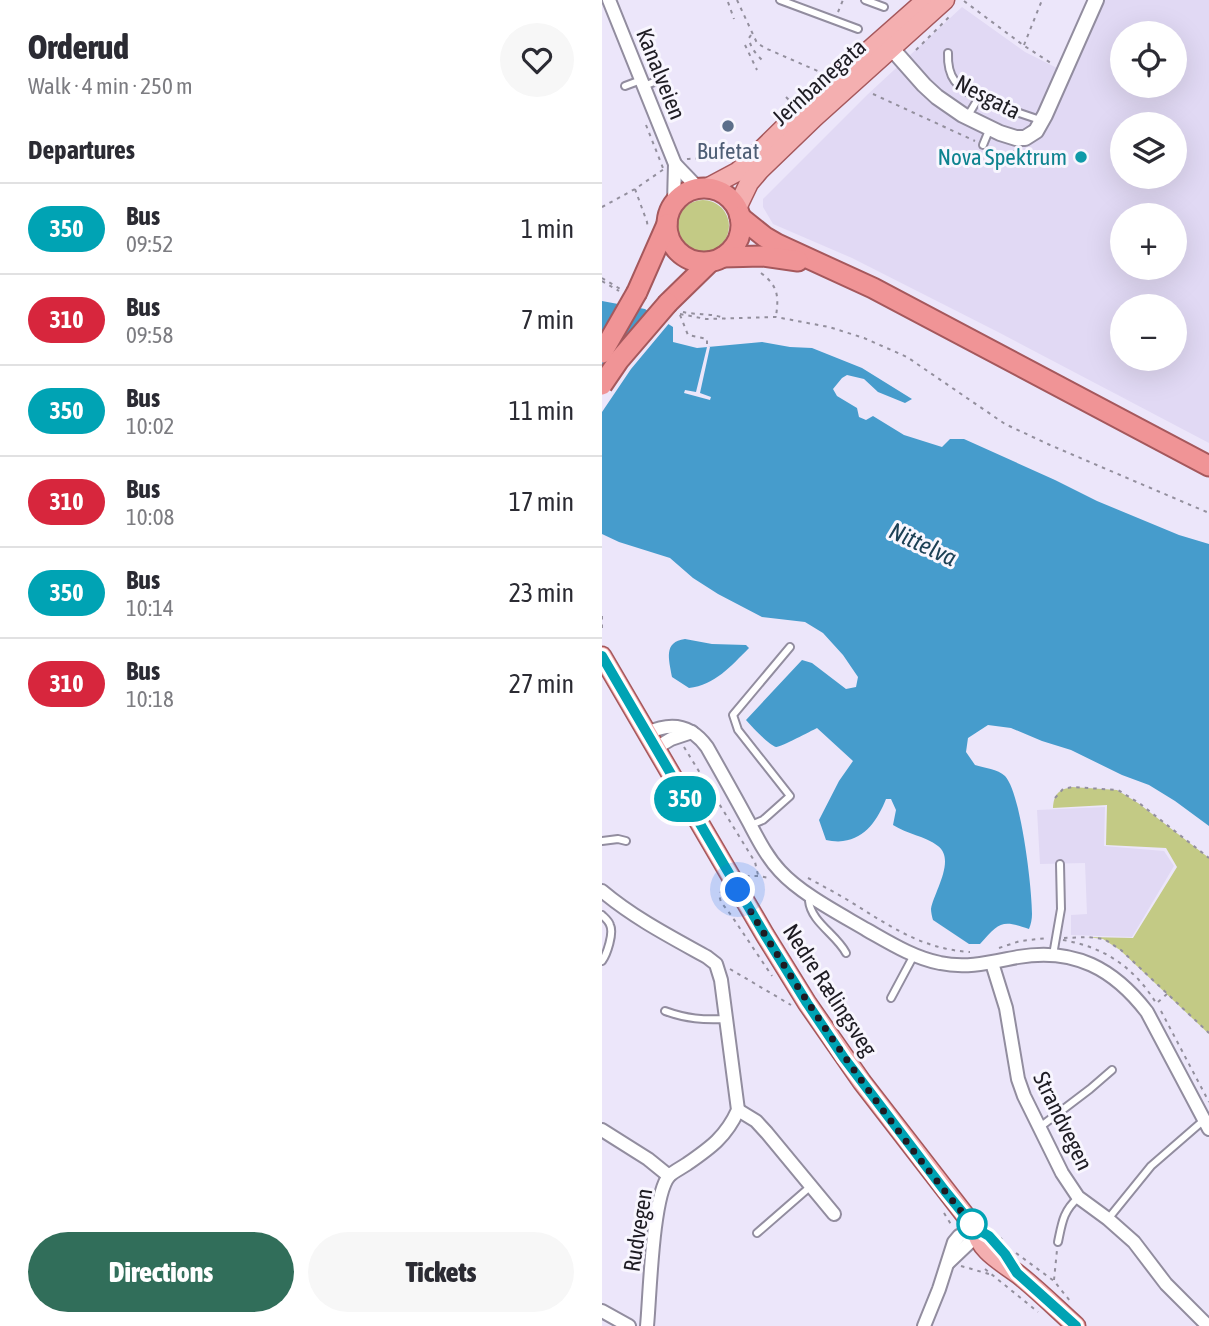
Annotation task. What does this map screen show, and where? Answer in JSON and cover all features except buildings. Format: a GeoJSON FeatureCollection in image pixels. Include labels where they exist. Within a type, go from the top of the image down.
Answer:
{"type":"FeatureCollection","features":[{"type":"Feature","properties":{"kind":"highway"},"geometry":{"type":"LineString","coordinates":[[602,353],[629,292],[667,224],[674,202],[685,193],[703,188],[725,194],[739,213],[765,237],[885,294],[1209,466]]}},
{"type":"Feature","properties":{"kind":"highway"},"geometry":{"type":"LineString","coordinates":[[602,385],[619,360],[674,308],[716,260],[733,248],[741,231],[739,213]]}},
{"type":"Feature","properties":{"kind":"highway"},"geometry":{"type":"LineString","coordinates":[[667,224],[669,238],[679,254],[696,262],[762,256],[816,263]]}},
{"type":"Feature","properties":{"kind":"main road","name":"Jernbanegata"},"geometry":{"type":"LineString","coordinates":[[739,213],[750,183],[760,170],[887,44],[926,0]]}},
{"type":"Feature","properties":{"kind":"main road","name":"Jernbanegata"},"geometry":{"type":"LineString","coordinates":[[703,188],[737,172],[807,105],[887,44],[951,5]]}},
{"type":"Feature","properties":{"kind":"main road","name":"Nedre Rælingsveg"},"geometry":{"type":"LineString","coordinates":[[602,656],[765,935],[894,1135],[975,1228],[977,1236],[988,1251],[1076,1326]]}},
{"type":"Feature","properties":{"kind":"street","name":"Kanalveien"},"geometry":{"type":"LineString","coordinates":[[609,0],[642,83],[669,167],[674,202]]}},
{"type":"Feature","properties":{"kind":"street","name":"Nesgata"},"geometry":{"type":"LineString","coordinates":[[887,44],[937,97],[967,117],[990,128],[1008,136],[1025,138],[1036,131],[1042,121],[1096,0]]}},
{"type":"Feature","properties":{"kind":"street","name":"Kanalveien"},"geometry":{"type":"LineString","coordinates":[[669,167],[703,188]]}},
{"type":"Feature","properties":{"kind":"street"},"geometry":{"type":"LineString","coordinates":[[651,741],[671,739],[692,732],[699,737],[769,857],[785,876],[859,925],[914,955],[939,963],[969,966],[1022,956],[1071,957],[1117,979],[1147,1012],[1207,1124]]}},
{"type":"Feature","properties":{"kind":"street"},"geometry":{"type":"LineString","coordinates":[[602,891],[644,922],[716,964],[721,980],[738,1110],[756,1121],[834,1214]]}},
{"type":"Feature","properties":{"kind":"street","name":"Strandvegen"},"geometry":{"type":"LineString","coordinates":[[992,963],[1006,1008],[1018,1079],[1062,1173],[1078,1198],[1134,1242],[1166,1284],[1208,1326]]}},
{"type":"Feature","properties":{"kind":"street","name":"Rudvegen"},"geometry":{"type":"LineString","coordinates":[[647,1326],[662,1190],[669,1176],[721,1137],[732,1125],[738,1110]]}},
{"type":"Feature","properties":{"kind":"street"},"geometry":{"type":"LineString","coordinates":[[602,1130],[669,1176]]}},
{"type":"Feature","properties":{"kind":"street"},"geometry":{"type":"LineString","coordinates":[[924,1326],[948,1263],[969,1243],[975,1228]]}},
{"type":"Feature","properties":{"kind":"street"},"geometry":{"type":"LineString","coordinates":[[602,1311],[629,1326]]}},
{"type":"Feature","properties":{"kind":"lane"},"geometry":{"type":"LineString","coordinates":[[780,0],[858,29]]}},
{"type":"Feature","properties":{"kind":"lane"},"geometry":{"type":"LineString","coordinates":[[865,0],[884,7]]}},
{"type":"Feature","properties":{"kind":"lane"},"geometry":{"type":"LineString","coordinates":[[948,53],[949,70],[960,88],[978,99],[1042,121]]}},
{"type":"Feature","properties":{"kind":"lane"},"geometry":{"type":"LineString","coordinates":[[625,86],[659,80]]}},
{"type":"Feature","properties":{"kind":"lane"},"geometry":{"type":"LineString","coordinates":[[967,117],[978,99]]}},
{"type":"Feature","properties":{"kind":"lane"},"geometry":{"type":"LineString","coordinates":[[983,145],[990,128]]}},
{"type":"Feature","properties":{"kind":"lane"},"geometry":{"type":"LineString","coordinates":[[751,825],[763,820],[790,796],[738,730],[733,715],[790,647]]}},
{"type":"Feature","properties":{"kind":"lane"},"geometry":{"type":"LineString","coordinates":[[602,841],[618,839],[626,842]]}},
{"type":"Feature","properties":{"kind":"lane"},"geometry":{"type":"LineString","coordinates":[[1053,955],[1061,909],[1060,864]]}},
{"type":"Feature","properties":{"kind":"lane"},"geometry":{"type":"LineString","coordinates":[[812,896],[809,901],[811,911],[846,953]]}},
{"type":"Feature","properties":{"kind":"lane"},"geometry":{"type":"LineString","coordinates":[[602,915],[611,926],[608,951],[602,961]]}},
{"type":"Feature","properties":{"kind":"lane"},"geometry":{"type":"LineString","coordinates":[[891,998],[914,955]]}},
{"type":"Feature","properties":{"kind":"lane"},"geometry":{"type":"LineString","coordinates":[[665,1011],[696,1020],[726,1019]]}},
{"type":"Feature","properties":{"kind":"lane"},"geometry":{"type":"LineString","coordinates":[[1040,1127],[1112,1070]]}},
{"type":"Feature","properties":{"kind":"lane"},"geometry":{"type":"LineString","coordinates":[[1108,1219],[1151,1166],[1207,1124]]}},
{"type":"Feature","properties":{"kind":"lane"},"geometry":{"type":"LineString","coordinates":[[757,1233],[811,1186]]}},
{"type":"Feature","properties":{"kind":"lane"},"geometry":{"type":"LineString","coordinates":[[1058,1242],[1065,1213],[1078,1198]]}},
{"type":"Feature","properties":{"kind":"path"},"geometry":{"type":"LineString","coordinates":[[737,0],[757,43],[820,72]]}},
{"type":"Feature","properties":{"kind":"path"},"geometry":{"type":"LineString","coordinates":[[835,21],[843,0]]}},
{"type":"Feature","properties":{"kind":"path"},"geometry":{"type":"LineString","coordinates":[[964,0],[1023,46],[1056,66]]}},
{"type":"Feature","properties":{"kind":"path"},"geometry":{"type":"LineString","coordinates":[[1023,46],[1042,0]]}},
{"type":"Feature","properties":{"kind":"path"},"geometry":{"type":"LineString","coordinates":[[728,2],[734,19]]}},
{"type":"Feature","properties":{"kind":"path"},"geometry":{"type":"LineString","coordinates":[[916,50],[951,5]]}},
{"type":"Feature","properties":{"kind":"path"},"geometry":{"type":"LineString","coordinates":[[732,14],[741,9]]}},
{"type":"Feature","properties":{"kind":"path"},"geometry":{"type":"LineString","coordinates":[[752,34],[749,41],[764,62]]}},
{"type":"Feature","properties":{"kind":"path"},"geometry":{"type":"LineString","coordinates":[[745,45],[757,70]]}},
{"type":"Feature","properties":{"kind":"path"},"geometry":{"type":"LineString","coordinates":[[873,93],[927,118]]}},
{"type":"Feature","properties":{"kind":"path"},"geometry":{"type":"LineString","coordinates":[[602,207],[669,167]]}},
{"type":"Feature","properties":{"kind":"path"},"geometry":{"type":"LineString","coordinates":[[635,188],[648,233]]}},
{"type":"Feature","properties":{"kind":"path"},"geometry":{"type":"LineString","coordinates":[[760,272],[774,285],[777,292],[776,317]]}},
{"type":"Feature","properties":{"kind":"path"},"geometry":{"type":"LineString","coordinates":[[602,281],[629,292]]}},
{"type":"Feature","properties":{"kind":"path"},"geometry":{"type":"LineString","coordinates":[[674,308],[706,319],[776,317],[829,327],[864,338],[925,368],[987,413],[1015,429],[1209,513]]}},
{"type":"Feature","properties":{"kind":"path"},"geometry":{"type":"LineString","coordinates":[[674,308],[688,335],[707,339],[707,349]]}},
{"type":"Feature","properties":{"kind":"path"},"geometry":{"type":"LineString","coordinates":[[602,616],[602,628]]}},
{"type":"Feature","properties":{"kind":"path"},"geometry":{"type":"LineString","coordinates":[[679,741],[755,862],[759,876]]}},
{"type":"Feature","properties":{"kind":"path"},"geometry":{"type":"LineString","coordinates":[[1055,798],[1063,789],[1072,787],[1118,790],[1139,803],[1209,858]]}},
{"type":"Feature","properties":{"kind":"path"},"geometry":{"type":"LineString","coordinates":[[743,878],[774,878],[794,874],[803,876],[845,898],[892,929],[919,941],[946,949],[978,953]]}},
{"type":"Feature","properties":{"kind":"path"},"geometry":{"type":"LineString","coordinates":[[723,889],[719,895],[721,902],[777,982]]}},
{"type":"Feature","properties":{"kind":"path"},"geometry":{"type":"LineString","coordinates":[[999,948],[1020,941],[1088,937],[1104,939],[1121,950],[1209,1033]]}},
{"type":"Feature","properties":{"kind":"path"},"geometry":{"type":"LineString","coordinates":[[716,964],[749,979],[792,1006],[788,999]]}},
{"type":"Feature","properties":{"kind":"path"},"geometry":{"type":"LineString","coordinates":[[1147,1012],[1167,994]]}},
{"type":"Feature","properties":{"kind":"path"},"geometry":{"type":"LineString","coordinates":[[1054,1281],[1058,1242]]}},
{"type":"Feature","properties":{"kind":"path"},"geometry":{"type":"LineString","coordinates":[[948,1263],[990,1274],[1038,1312]]}},
{"type":"Feature","properties":{"kind":"shaded area"},"geometry":{"type":"Polygon","coordinates":[[[1088,0],[1209,0],[1209,443],[852,258],[773,224],[763,207],[763,199],[867,95],[962,7],[1025,52],[1059,69],[1088,0]]]}},
{"type":"Feature","properties":{"kind":"shaded area"},"geometry":{"type":"Polygon","coordinates":[[[1105,807],[1104,846],[1164,851],[1174,866],[1132,937],[1071,935],[1071,915],[1087,914],[1085,863],[1040,864],[1037,810],[1105,807]]]}},
{"type":"Feature","properties":{"kind":"green space"},"geometry":{"type":"Polygon","coordinates":[[[703,200],[722,207],[729,226],[722,245],[703,252],[684,245],[677,226],[684,207],[703,200]]]}},
{"type":"Feature","properties":{"kind":"green space"},"geometry":{"type":"Polygon","coordinates":[[[1072,787],[1117,790],[1209,858],[1209,1034],[1120,950],[1103,939],[1087,937],[1133,938],[1177,867],[1166,848],[1106,845],[1107,805],[1053,808],[1058,793],[1072,787]]]}},
{"type":"Feature","properties":{"kind":"water","name":"Nittelva"},"geometry":{"type":"Polygon","coordinates":[[[602,301],[645,309],[673,327],[673,342],[697,348],[762,342],[812,348],[862,368],[912,399],[905,403],[878,392],[864,379],[847,375],[833,389],[837,396],[857,408],[859,417],[866,420],[873,416],[904,435],[942,447],[950,439],[964,439],[1097,501],[1179,535],[1209,544],[1209,826],[1149,785],[1071,750],[1011,728],[988,725],[968,738],[966,752],[975,765],[1002,774],[1011,786],[1021,820],[1032,916],[1029,929],[1012,924],[1001,925],[980,944],[969,944],[933,920],[931,909],[944,868],[943,852],[922,837],[893,825],[896,810],[891,799],[886,799],[879,814],[865,832],[851,839],[826,840],[819,820],[839,781],[853,761],[817,728],[776,747],[746,720],[802,660],[812,663],[846,689],[856,687],[858,677],[823,633],[805,622],[762,617],[693,578],[670,558],[602,534],[602,301]]]}},
{"type":"Feature","properties":{"kind":"water"},"geometry":{"type":"Polygon","coordinates":[[[685,639],[712,644],[746,645],[749,648],[715,679],[689,688],[672,677],[669,658],[673,644],[685,639]]]}},
{"type":"Feature","properties":{"kind":"pier"},"geometry":{"type":"Polygon","coordinates":[[[652,309],[671,321],[631,369],[602,412],[602,371],[652,309]]]}},
{"type":"Feature","properties":{"kind":"pier"},"geometry":{"type":"Polygon","coordinates":[[[707,347],[710,347],[700,393],[711,397],[710,400],[684,393],[685,390],[696,392],[707,347]]]}},
{"type":"Feature","properties":{"kind":"bus line","name":"350"},"geometry":{"type":"LineString","coordinates":[[602,656],[765,935],[844,1058],[975,1228],[989,1236],[1017,1273],[1076,1326]]}},
{"type":"Feature","properties":{"kind":"place","name":"Bufetat"},"geometry":{"type":"Point","coordinates":[728,126]}},
{"type":"Feature","properties":{"kind":"place","name":"Nova Spektrum"},"geometry":{"type":"Point","coordinates":[1081,157]}},
{"type":"Feature","properties":{"kind":"route"},"geometry":{"type":"LineString","coordinates":[[738,890],[844,1058],[975,1228],[972,1224]]}}]}
